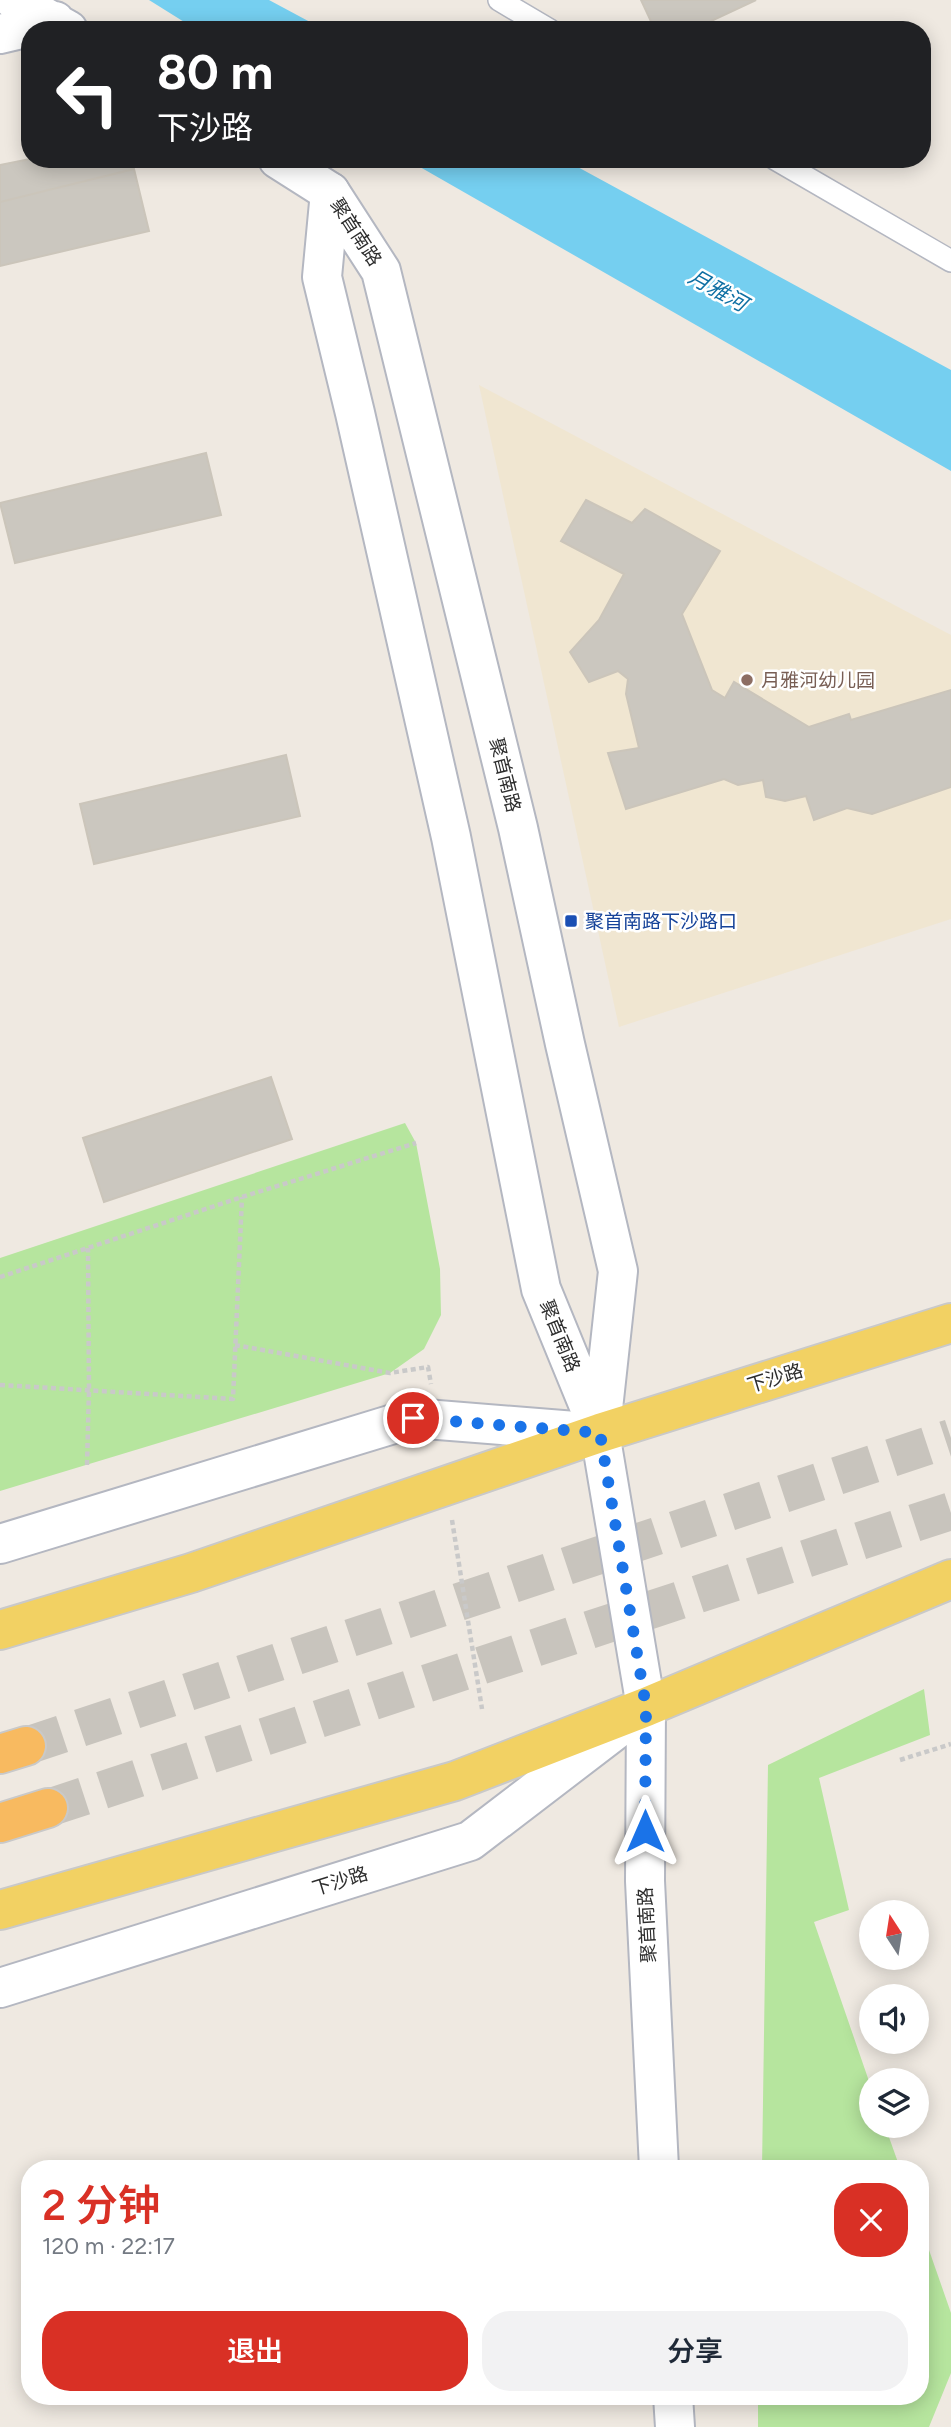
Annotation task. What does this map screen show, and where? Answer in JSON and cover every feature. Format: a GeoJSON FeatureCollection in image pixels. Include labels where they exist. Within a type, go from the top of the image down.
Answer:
{"type":"FeatureCollection","features":[{"type":"Feature","properties":{"kind":"highway"},"geometry":{"type":"LineString","coordinates":[[0,1823],[48,1808]]}},
{"type":"Feature","properties":{"kind":"main road","name":"下沙路"},"geometry":{"type":"LineString","coordinates":[[0,1630],[191,1573],[600,1433],[951,1323]]}},
{"type":"Feature","properties":{"kind":"main road","name":"下沙路"},"geometry":{"type":"LineString","coordinates":[[0,1910],[455,1781],[646,1707],[951,1579]]}},
{"type":"Feature","properties":{"kind":"street"},"geometry":{"type":"LineString","coordinates":[[13,0],[53,21]]}},
{"type":"Feature","properties":{"kind":"street"},"geometry":{"type":"LineString","coordinates":[[0,34],[21,31]]}},
{"type":"Feature","properties":{"kind":"street"},"geometry":{"type":"LineString","coordinates":[[292,168],[330,192]]}},
{"type":"Feature","properties":{"kind":"street","name":"聚首南路"},"geometry":{"type":"LineString","coordinates":[[330,192],[322,277],[448,824],[541,1289],[600,1433],[646,1707],[645,1881],[659,2160]]}},
{"type":"Feature","properties":{"kind":"street","name":"聚首南路"},"geometry":{"type":"LineString","coordinates":[[330,192],[381,271],[518,828],[618,1271],[600,1433]]}},
{"type":"Feature","properties":{"kind":"street","name":"下沙路"},"geometry":{"type":"LineString","coordinates":[[0,1544],[413,1418],[600,1433]]}},
{"type":"Feature","properties":{"kind":"street","name":"下沙路"},"geometry":{"type":"LineString","coordinates":[[0,1988],[470,1841],[646,1707]]}},
{"type":"Feature","properties":{"kind":"street"},"geometry":{"type":"LineString","coordinates":[[674,2405],[675,2427]]}},
{"type":"Feature","properties":{"kind":"lane"},"geometry":{"type":"LineString","coordinates":[[499,0],[535,21]]}},
{"type":"Feature","properties":{"kind":"lane"},"geometry":{"type":"LineString","coordinates":[[791,168],[951,261]]}},
{"type":"Feature","properties":{"kind":"path"},"geometry":{"type":"LineString","coordinates":[[0,1277],[416,1143]]}},
{"type":"Feature","properties":{"kind":"path"},"geometry":{"type":"LineString","coordinates":[[0,1385],[233,1399],[243,1197]]}},
{"type":"Feature","properties":{"kind":"path"},"geometry":{"type":"LineString","coordinates":[[87,1465],[88,1248]]}},
{"type":"Feature","properties":{"kind":"path"},"geometry":{"type":"LineString","coordinates":[[900,1760],[951,1744]]}},
{"type":"Feature","properties":{"kind":"shaded area","name":"月雅河幼儿园"},"geometry":{"type":"Polygon","coordinates":[[[479,385],[951,635],[951,919],[619,1027],[479,385]]]}},
{"type":"Feature","properties":{"kind":"green space"},"geometry":{"type":"Polygon","coordinates":[[[405,1123],[416,1143],[440,1269],[441,1315],[424,1349],[390,1373],[0,1491],[0,1258],[405,1123]]]}},
{"type":"Feature","properties":{"kind":"green space"},"geometry":{"type":"Polygon","coordinates":[[[924,1689],[930,1735],[819,1778],[849,1910],[814,1922],[864,2068],[859,2068],[859,2138],[889,2138],[897,2160],[762,2160],[768,1765],[924,1689]]]}},
{"type":"Feature","properties":{"kind":"green space"},"geometry":{"type":"Polygon","coordinates":[[[929,2250],[951,2313],[951,2373],[929,2427],[758,2427],[758,2405],[929,2405],[929,2250]]]}},
{"type":"Feature","properties":{"kind":"water"},"geometry":{"type":"Polygon","coordinates":[[[149,0],[269,0],[308,21],[183,21],[149,0]]]}},
{"type":"Feature","properties":{"kind":"water","name":"月雅河"},"geometry":{"type":"Polygon","coordinates":[[[422,168],[580,168],[951,370],[951,471],[422,168]]]}},
{"type":"Feature","properties":{"kind":"building"},"geometry":{"type":"Polygon","coordinates":[[[641,0],[756,0],[711,21],[651,21],[641,0]]]}},
{"type":"Feature","properties":{"kind":"building"},"geometry":{"type":"Polygon","coordinates":[[[21,161],[21,168],[134,169],[0,202],[0,165],[21,161]]]}},
{"type":"Feature","properties":{"kind":"building"},"geometry":{"type":"Polygon","coordinates":[[[134,169],[149,231],[0,266],[0,202],[134,169]]]}},
{"type":"Feature","properties":{"kind":"building"},"geometry":{"type":"Polygon","coordinates":[[[206,453],[221,515],[15,563],[0,503],[206,453]]]}},
{"type":"Feature","properties":{"kind":"building"},"geometry":{"type":"Polygon","coordinates":[[[586,500],[632,523],[645,509],[720,551],[682,614],[712,690],[725,698],[734,682],[809,727],[849,714],[851,720],[951,690],[951,787],[872,814],[847,808],[814,820],[806,796],[785,801],[766,797],[763,780],[738,785],[724,779],[626,809],[608,753],[639,748],[626,694],[628,679],[618,671],[589,682],[570,652],[599,620],[624,574],[561,541],[586,500]]]}},
{"type":"Feature","properties":{"kind":"building"},"geometry":{"type":"Polygon","coordinates":[[[286,755],[300,816],[94,864],[80,804],[286,755]]]}},
{"type":"Feature","properties":{"kind":"building"},"geometry":{"type":"Polygon","coordinates":[[[271,1077],[292,1139],[104,1202],[83,1138],[271,1077]]]}},
{"type":"Feature","properties":{"kind":"tunnel"},"geometry":{"type":"LineString","coordinates":[[26,1746],[951,1438]]}},
{"type":"Feature","properties":{"kind":"tunnel"},"geometry":{"type":"LineString","coordinates":[[48,1808],[951,1511]]}},
{"type":"Feature","properties":{"kind":"place","name":"月雅河幼儿园"},"geometry":{"type":"Point","coordinates":[747,680]}},
{"type":"Feature","properties":{"kind":"place","name":"聚首南路下沙路口"},"geometry":{"type":"Point","coordinates":[571,921]}},
{"type":"Feature","properties":{"kind":"route"},"geometry":{"type":"LineString","coordinates":[[413,1418],[600,1433],[646,1707],[645,1831]]}}]}
